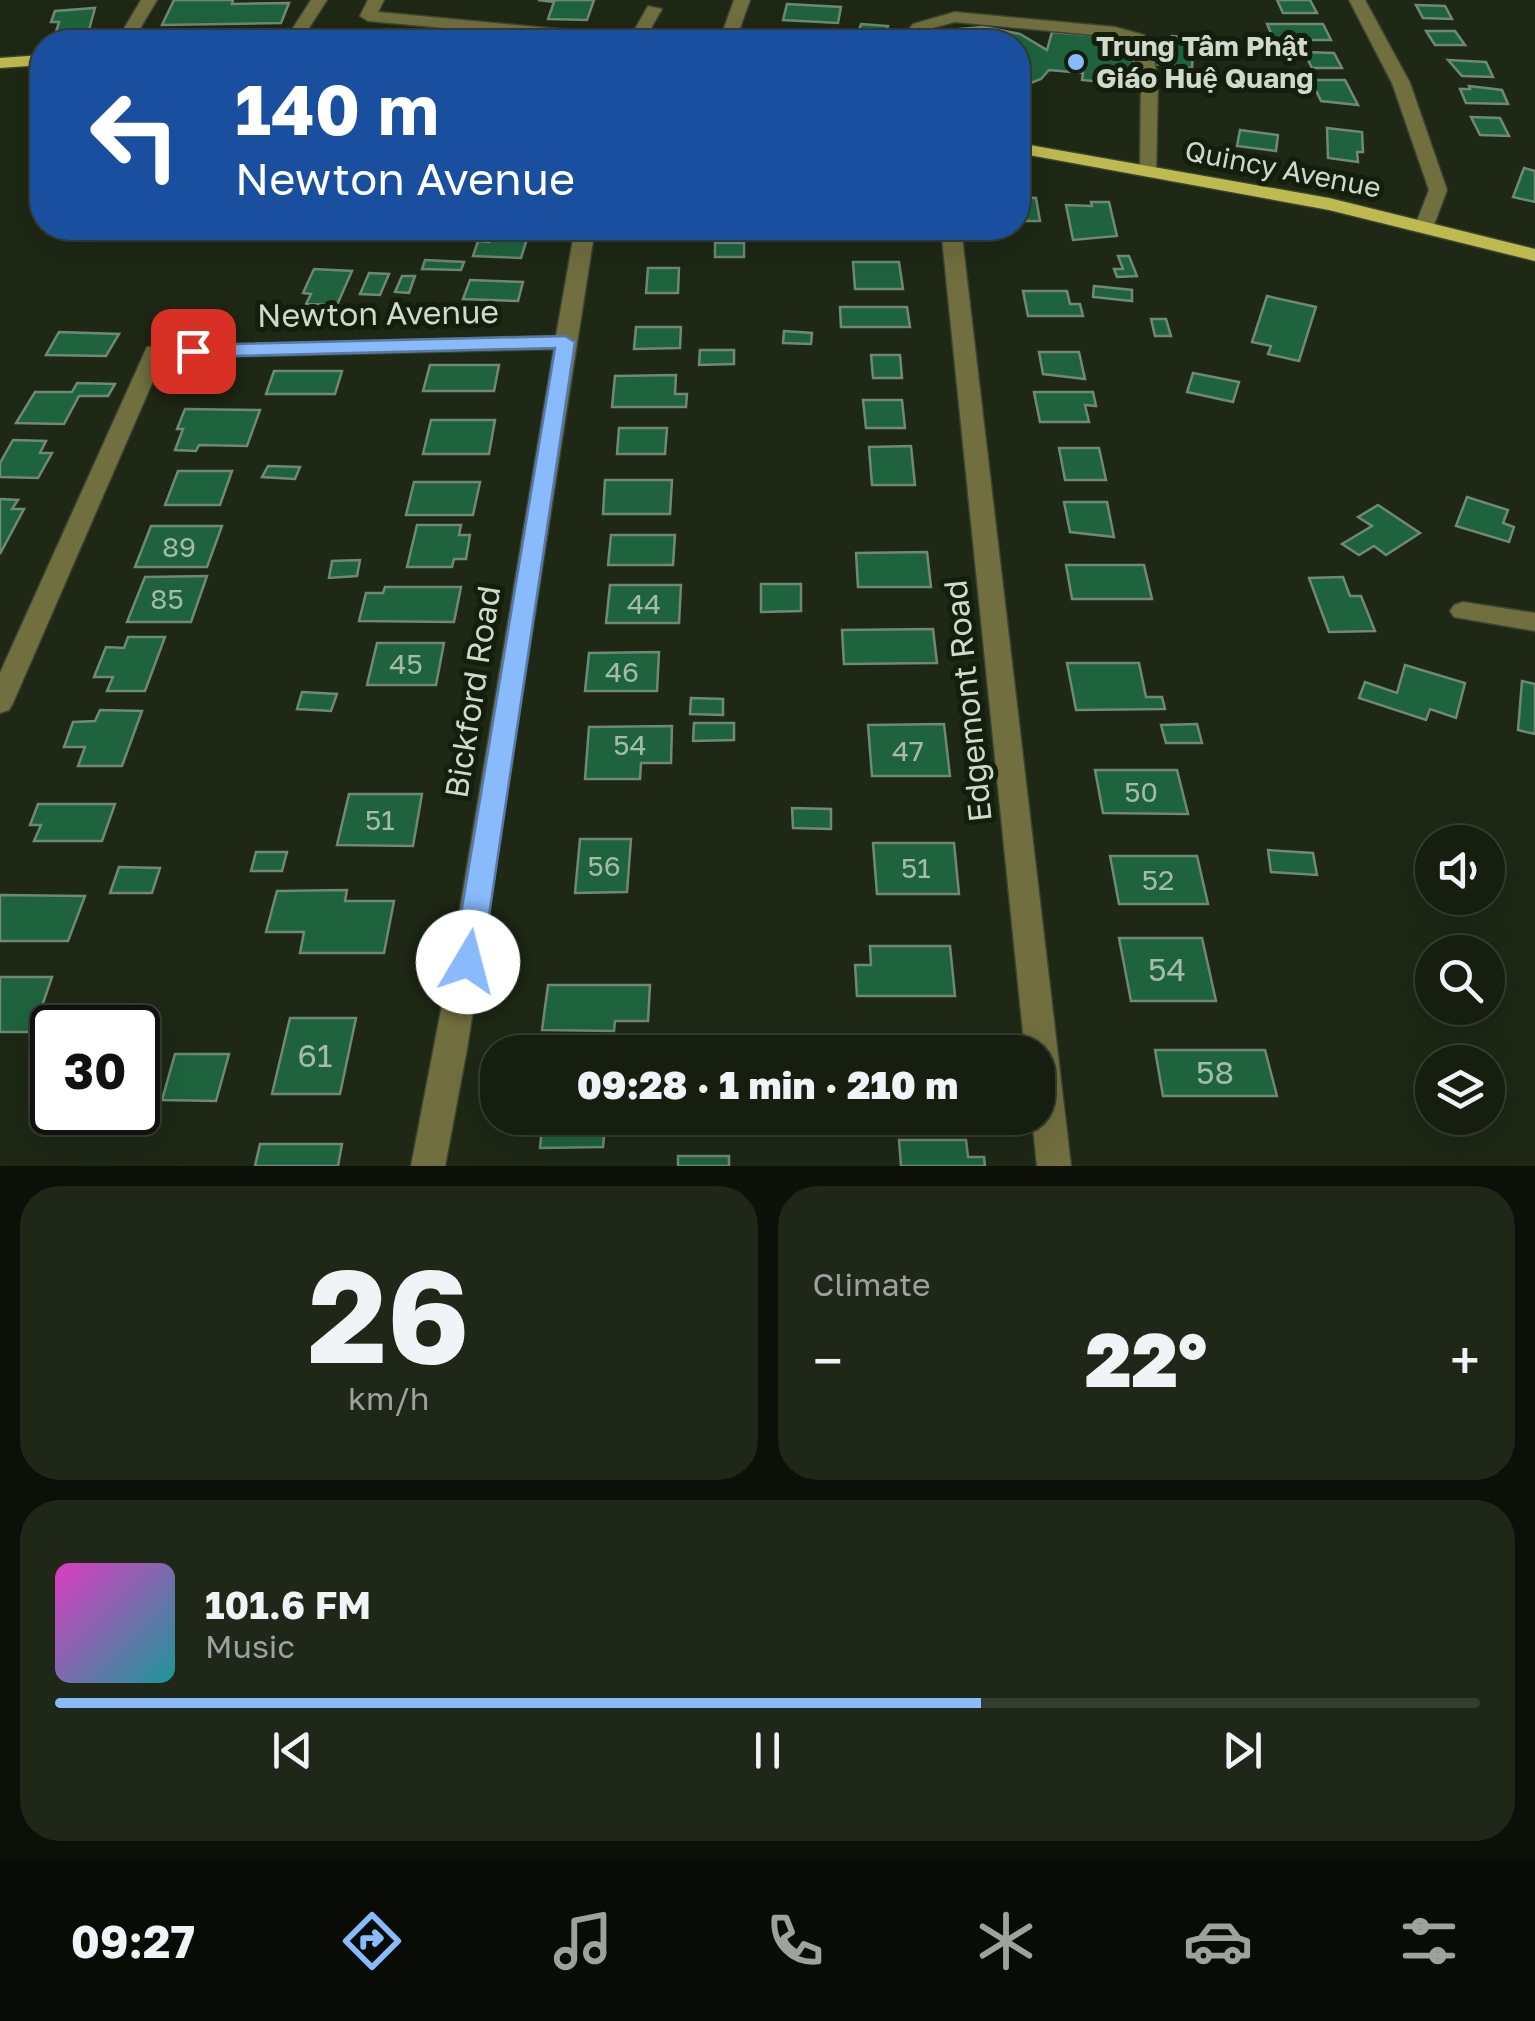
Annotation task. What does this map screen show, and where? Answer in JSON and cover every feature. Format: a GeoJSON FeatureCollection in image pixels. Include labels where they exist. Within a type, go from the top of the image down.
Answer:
{"type":"FeatureCollection","features":[{"type":"Feature","properties":{"kind":"main road"},"geometry":{"type":"LineString","coordinates":[[0,63],[30,61]]}},
{"type":"Feature","properties":{"kind":"main road","name":"Quincy Avenue"},"geometry":{"type":"LineString","coordinates":[[1030,150],[1425,226],[1535,255]]}},
{"type":"Feature","properties":{"kind":"street"},"geometry":{"type":"LineString","coordinates":[[131,30],[149,0]]}},
{"type":"Feature","properties":{"kind":"street"},"geometry":{"type":"LineString","coordinates":[[300,30],[319,0]]}},
{"type":"Feature","properties":{"kind":"street"},"geometry":{"type":"LineString","coordinates":[[376,0],[368,16],[468,30]]}},
{"type":"Feature","properties":{"kind":"street"},"geometry":{"type":"LineString","coordinates":[[731,30],[742,0]]}},
{"type":"Feature","properties":{"kind":"street"},"geometry":{"type":"LineString","coordinates":[[1357,0],[1401,82],[1438,190],[1425,226]]}},
{"type":"Feature","properties":{"kind":"street"},"geometry":{"type":"LineString","coordinates":[[642,30],[654,9]]}},
{"type":"Feature","properties":{"kind":"street"},"geometry":{"type":"LineString","coordinates":[[917,30],[955,18],[1100,30],[1137,38],[1142,42],[1149,76],[1150,171]]}},
{"type":"Feature","properties":{"kind":"street","name":"Bickford Road"},"geometry":{"type":"LineString","coordinates":[[428,1166],[462,1000],[583,240]]}},
{"type":"Feature","properties":{"kind":"street","name":"Edgemont Road"},"geometry":{"type":"LineString","coordinates":[[952,240],[1054,1166]]}},
{"type":"Feature","properties":{"kind":"street","name":"Newton Avenue"},"geometry":{"type":"LineString","coordinates":[[0,703],[156,352],[565,342]]}},
{"type":"Feature","properties":{"kind":"street"},"geometry":{"type":"LineString","coordinates":[[1463,611],[1535,622]]}},
{"type":"Feature","properties":{"kind":"building"},"geometry":{"type":"Polygon","coordinates":[[[174,0],[289,3],[281,23],[162,25],[174,0]]]}},
{"type":"Feature","properties":{"kind":"building"},"geometry":{"type":"Polygon","coordinates":[[[538,0],[594,0],[587,20],[548,19],[554,2],[538,0]]]}},
{"type":"Feature","properties":{"kind":"building"},"geometry":{"type":"Polygon","coordinates":[[[1277,0],[1310,0],[1317,13],[1283,13],[1277,0]]]}},
{"type":"Feature","properties":{"kind":"building"},"geometry":{"type":"Polygon","coordinates":[[[787,4],[841,7],[838,23],[783,20],[787,4]]]}},
{"type":"Feature","properties":{"kind":"building"},"geometry":{"type":"Polygon","coordinates":[[[1416,5],[1445,6],[1452,19],[1423,18],[1416,5]]]}},
{"type":"Feature","properties":{"kind":"building"},"geometry":{"type":"Polygon","coordinates":[[[95,8],[89,30],[57,30],[59,22],[51,22],[55,11],[95,8]]]}},
{"type":"Feature","properties":{"kind":"building"},"geometry":{"type":"Polygon","coordinates":[[[861,24],[888,26],[886,30],[859,30],[861,24]]]}},
{"type":"Feature","properties":{"kind":"building"},"geometry":{"type":"Polygon","coordinates":[[[1267,24],[1323,24],[1331,40],[1274,40],[1267,24]]]}},
{"type":"Feature","properties":{"kind":"building","name":"Trung Tâm Phật Giáo Huệ Quang"},"geometry":{"type":"Polygon","coordinates":[[[984,27],[999,30],[948,30],[984,27]]]}},
{"type":"Feature","properties":{"kind":"building"},"geometry":{"type":"Polygon","coordinates":[[[1426,31],[1455,31],[1465,45],[1435,45],[1426,31]]]}},
{"type":"Feature","properties":{"kind":"building","name":"Trung Tâm Phật Giáo Huệ Quang"},"geometry":{"type":"Polygon","coordinates":[[[1052,32],[1126,38],[1125,53],[1135,53],[1132,85],[1082,80],[1083,73],[1049,70],[1030,83],[1030,40],[1047,50],[1052,32]]]}},
{"type":"Feature","properties":{"kind":"building"},"geometry":{"type":"Polygon","coordinates":[[[1172,36],[1194,38],[1192,68],[1153,64],[1155,45],[1171,46],[1172,36]]]}},
{"type":"Feature","properties":{"kind":"building"},"geometry":{"type":"Polygon","coordinates":[[[1304,52],[1334,53],[1342,68],[1312,68],[1304,52]]]}},
{"type":"Feature","properties":{"kind":"building"},"geometry":{"type":"Polygon","coordinates":[[[1448,60],[1486,62],[1493,77],[1462,76],[1448,60]]]}},
{"type":"Feature","properties":{"kind":"building"},"geometry":{"type":"Polygon","coordinates":[[[1311,80],[1345,80],[1358,105],[1321,101],[1311,80]]]}},
{"type":"Feature","properties":{"kind":"building"},"geometry":{"type":"Polygon","coordinates":[[[1469,86],[1502,90],[1508,104],[1466,103],[1460,89],[1470,89],[1469,86]]]}},
{"type":"Feature","properties":{"kind":"building"},"geometry":{"type":"Polygon","coordinates":[[[1471,117],[1500,118],[1509,136],[1480,135],[1471,117]]]}},
{"type":"Feature","properties":{"kind":"building"},"geometry":{"type":"Polygon","coordinates":[[[1327,128],[1362,132],[1363,152],[1357,152],[1358,162],[1328,158],[1327,128]]]}},
{"type":"Feature","properties":{"kind":"building"},"geometry":{"type":"Polygon","coordinates":[[[1240,130],[1278,135],[1276,151],[1237,146],[1240,130]]]}},
{"type":"Feature","properties":{"kind":"building"},"geometry":{"type":"Polygon","coordinates":[[[1524,168],[1535,171],[1535,202],[1513,197],[1524,168]]]}},
{"type":"Feature","properties":{"kind":"building"},"geometry":{"type":"Polygon","coordinates":[[[1030,198],[1036,198],[1040,221],[1030,221],[1030,198]]]}},
{"type":"Feature","properties":{"kind":"building"},"geometry":{"type":"Polygon","coordinates":[[[1091,202],[1109,202],[1117,236],[1073,240],[1066,205],[1092,206],[1091,202]]]}},
{"type":"Feature","properties":{"kind":"building"},"geometry":{"type":"Polygon","coordinates":[[[527,240],[521,258],[473,256],[478,241],[527,240]]]}},
{"type":"Feature","properties":{"kind":"building"},"geometry":{"type":"Polygon","coordinates":[[[715,243],[744,243],[744,257],[715,257],[715,243]]]}},
{"type":"Feature","properties":{"kind":"building"},"geometry":{"type":"Polygon","coordinates":[[[1118,256],[1129,256],[1137,276],[1117,277],[1114,269],[1123,269],[1118,256]]]}},
{"type":"Feature","properties":{"kind":"building"},"geometry":{"type":"Polygon","coordinates":[[[425,260],[464,262],[461,270],[422,269],[425,260]]]}},
{"type":"Feature","properties":{"kind":"building"},"geometry":{"type":"Polygon","coordinates":[[[853,262],[899,262],[903,289],[855,289],[853,262]]]}},
{"type":"Feature","properties":{"kind":"building"},"geometry":{"type":"Polygon","coordinates":[[[648,268],[679,268],[678,293],[646,293],[648,268]]]}},
{"type":"Feature","properties":{"kind":"building"},"geometry":{"type":"Polygon","coordinates":[[[314,269],[352,271],[337,305],[306,304],[311,294],[303,293],[314,269]]]}},
{"type":"Feature","properties":{"kind":"building"},"geometry":{"type":"Polygon","coordinates":[[[369,273],[389,274],[380,295],[360,294],[369,273]]]}},
{"type":"Feature","properties":{"kind":"building"},"geometry":{"type":"Polygon","coordinates":[[[402,276],[415,276],[409,293],[395,292],[402,276]]]}},
{"type":"Feature","properties":{"kind":"building"},"geometry":{"type":"Polygon","coordinates":[[[470,280],[523,282],[518,301],[463,299],[470,280]]]}},
{"type":"Feature","properties":{"kind":"building"},"geometry":{"type":"Polygon","coordinates":[[[1094,286],[1132,290],[1132,301],[1093,297],[1094,286]]]}},
{"type":"Feature","properties":{"kind":"building"},"geometry":{"type":"Polygon","coordinates":[[[1023,291],[1067,291],[1070,304],[1080,304],[1083,316],[1028,316],[1023,291]]]}},
{"type":"Feature","properties":{"kind":"building"},"geometry":{"type":"Polygon","coordinates":[[[1267,296],[1316,307],[1299,361],[1268,354],[1271,346],[1252,342],[1267,296]]]}},
{"type":"Feature","properties":{"kind":"building"},"geometry":{"type":"Polygon","coordinates":[[[840,307],[907,307],[910,327],[841,327],[840,307]]]}},
{"type":"Feature","properties":{"kind":"building"},"geometry":{"type":"Polygon","coordinates":[[[1151,319],[1166,319],[1171,336],[1155,336],[1151,319]]]}},
{"type":"Feature","properties":{"kind":"building"},"geometry":{"type":"Polygon","coordinates":[[[636,327],[681,327],[680,348],[634,349],[636,327]]]}},
{"type":"Feature","properties":{"kind":"building"},"geometry":{"type":"Polygon","coordinates":[[[784,331],[812,333],[811,344],[783,343],[784,331]]]}},
{"type":"Feature","properties":{"kind":"building"},"geometry":{"type":"Polygon","coordinates":[[[59,332],[119,334],[106,356],[46,355],[59,332]]]}},
{"type":"Feature","properties":{"kind":"building"},"geometry":{"type":"Polygon","coordinates":[[[700,350],[734,350],[734,364],[699,365],[700,350]]]}},
{"type":"Feature","properties":{"kind":"building"},"geometry":{"type":"Polygon","coordinates":[[[1039,352],[1079,352],[1085,379],[1043,374],[1039,352]]]}},
{"type":"Feature","properties":{"kind":"building"},"geometry":{"type":"Polygon","coordinates":[[[871,355],[900,355],[902,378],[873,378],[871,355]]]}},
{"type":"Feature","properties":{"kind":"building"},"geometry":{"type":"Polygon","coordinates":[[[430,365],[499,365],[494,391],[423,391],[430,365]]]}},
{"type":"Feature","properties":{"kind":"building"},"geometry":{"type":"Polygon","coordinates":[[[274,371],[342,371],[335,394],[266,394],[274,371]]]}},
{"type":"Feature","properties":{"kind":"building"},"geometry":{"type":"Polygon","coordinates":[[[1193,373],[1239,382],[1233,402],[1187,392],[1193,373]]]}},
{"type":"Feature","properties":{"kind":"building"},"geometry":{"type":"Polygon","coordinates":[[[676,375],[675,394],[687,394],[686,407],[612,407],[615,376],[676,375]]]}},
{"type":"Feature","properties":{"kind":"building"},"geometry":{"type":"Polygon","coordinates":[[[77,383],[115,384],[108,396],[79,396],[64,424],[16,423],[35,392],[72,392],[77,383]]]}},
{"type":"Feature","properties":{"kind":"building"},"geometry":{"type":"Polygon","coordinates":[[[1034,392],[1093,392],[1096,406],[1085,405],[1089,422],[1040,422],[1034,392]]]}},
{"type":"Feature","properties":{"kind":"building"},"geometry":{"type":"Polygon","coordinates":[[[863,400],[902,400],[905,428],[866,428],[863,400]]]}},
{"type":"Feature","properties":{"kind":"building"},"geometry":{"type":"Polygon","coordinates":[[[185,409],[260,410],[247,446],[199,445],[196,451],[175,450],[183,429],[177,429],[185,409]]]}},
{"type":"Feature","properties":{"kind":"building"},"geometry":{"type":"Polygon","coordinates":[[[431,420],[495,420],[489,454],[423,454],[431,420]]]}},
{"type":"Feature","properties":{"kind":"building"},"geometry":{"type":"Polygon","coordinates":[[[619,428],[667,428],[665,454],[617,454],[619,428]]]}},
{"type":"Feature","properties":{"kind":"building"},"geometry":{"type":"Polygon","coordinates":[[[13,440],[46,441],[40,453],[52,453],[38,478],[0,477],[0,463],[13,440]]]}},
{"type":"Feature","properties":{"kind":"building"},"geometry":{"type":"Polygon","coordinates":[[[911,446],[915,485],[872,485],[869,447],[911,446]]]}},
{"type":"Feature","properties":{"kind":"building"},"geometry":{"type":"Polygon","coordinates":[[[1059,448],[1099,448],[1106,480],[1065,480],[1059,448]]]}},
{"type":"Feature","properties":{"kind":"building"},"geometry":{"type":"Polygon","coordinates":[[[268,466],[300,467],[295,479],[262,477],[268,466]]]}},
{"type":"Feature","properties":{"kind":"building"},"geometry":{"type":"Polygon","coordinates":[[[178,471],[232,471],[220,505],[165,505],[178,471]]]}},
{"type":"Feature","properties":{"kind":"building"},"geometry":{"type":"Polygon","coordinates":[[[605,480],[672,480],[670,514],[603,514],[605,480]]]}},
{"type":"Feature","properties":{"kind":"building"},"geometry":{"type":"Polygon","coordinates":[[[414,482],[480,482],[473,515],[406,515],[414,482]]]}},
{"type":"Feature","properties":{"kind":"building"},"geometry":{"type":"Polygon","coordinates":[[[1467,497],[1508,510],[1503,523],[1514,527],[1509,542],[1456,526],[1467,497]]]}},
{"type":"Feature","properties":{"kind":"building"},"geometry":{"type":"Polygon","coordinates":[[[0,499],[18,500],[12,509],[24,509],[0,554],[0,499]]]}},
{"type":"Feature","properties":{"kind":"building"},"geometry":{"type":"Polygon","coordinates":[[[1064,502],[1107,502],[1114,537],[1070,532],[1064,502]]]}},
{"type":"Feature","properties":{"kind":"building"},"geometry":{"type":"Polygon","coordinates":[[[1378,505],[1420,533],[1386,555],[1374,546],[1359,555],[1342,544],[1372,526],[1358,517],[1378,505]]]}},
{"type":"Feature","properties":{"kind":"building"},"geometry":{"type":"Polygon","coordinates":[[[417,525],[461,525],[459,535],[470,535],[466,559],[454,559],[452,567],[407,567],[417,525]]]}},
{"type":"Feature","properties":{"kind":"building"},"geometry":{"type":"Polygon","coordinates":[[[151,526],[222,526],[207,567],[135,567],[151,526]]]}},
{"type":"Feature","properties":{"kind":"building"},"geometry":{"type":"Polygon","coordinates":[[[611,535],[675,535],[673,565],[608,565],[611,535]]]}},
{"type":"Feature","properties":{"kind":"building"},"geometry":{"type":"Polygon","coordinates":[[[927,552],[931,587],[858,587],[856,553],[927,552]]]}},
{"type":"Feature","properties":{"kind":"building"},"geometry":{"type":"Polygon","coordinates":[[[360,560],[357,576],[329,578],[332,561],[360,560]]]}},
{"type":"Feature","properties":{"kind":"building"},"geometry":{"type":"Polygon","coordinates":[[[1066,565],[1144,565],[1152,599],[1072,599],[1066,565]]]}},
{"type":"Feature","properties":{"kind":"building"},"geometry":{"type":"Polygon","coordinates":[[[207,576],[191,622],[127,622],[145,577],[207,576]]]}},
{"type":"Feature","properties":{"kind":"building"},"geometry":{"type":"Polygon","coordinates":[[[1343,577],[1350,596],[1361,596],[1375,631],[1329,632],[1309,578],[1343,577]]]}},
{"type":"Feature","properties":{"kind":"building"},"geometry":{"type":"Polygon","coordinates":[[[761,584],[801,584],[801,611],[761,612],[761,584]]]}},
{"type":"Feature","properties":{"kind":"building"},"geometry":{"type":"Polygon","coordinates":[[[610,585],[681,585],[679,623],[606,623],[610,585]]]}},
{"type":"Feature","properties":{"kind":"building"},"geometry":{"type":"Polygon","coordinates":[[[385,587],[461,587],[454,622],[359,621],[366,593],[383,593],[385,587]]]}},
{"type":"Feature","properties":{"kind":"building"},"geometry":{"type":"Polygon","coordinates":[[[933,629],[937,663],[844,664],[842,630],[933,629]]]}},
{"type":"Feature","properties":{"kind":"building"},"geometry":{"type":"Polygon","coordinates":[[[128,637],[165,637],[145,691],[107,691],[113,677],[94,677],[106,647],[124,648],[128,637]]]}},
{"type":"Feature","properties":{"kind":"building"},"geometry":{"type":"Polygon","coordinates":[[[377,643],[444,643],[436,685],[367,685],[377,643]]]}},
{"type":"Feature","properties":{"kind":"building"},"geometry":{"type":"Polygon","coordinates":[[[659,652],[657,691],[585,691],[589,653],[659,652]]]}},
{"type":"Feature","properties":{"kind":"building"},"geometry":{"type":"Polygon","coordinates":[[[1067,663],[1139,663],[1146,697],[1162,697],[1165,709],[1076,710],[1067,663]]]}},
{"type":"Feature","properties":{"kind":"building"},"geometry":{"type":"Polygon","coordinates":[[[1405,665],[1465,683],[1456,718],[1430,709],[1426,720],[1359,698],[1365,682],[1397,693],[1405,665]]]}},
{"type":"Feature","properties":{"kind":"building"},"geometry":{"type":"Polygon","coordinates":[[[1522,681],[1535,684],[1535,734],[1518,730],[1522,681]]]}},
{"type":"Feature","properties":{"kind":"building"},"geometry":{"type":"Polygon","coordinates":[[[302,692],[337,694],[331,711],[297,709],[302,692]]]}},
{"type":"Feature","properties":{"kind":"building"},"geometry":{"type":"Polygon","coordinates":[[[691,698],[723,699],[723,715],[690,714],[691,698]]]}},
{"type":"Feature","properties":{"kind":"building"},"geometry":{"type":"Polygon","coordinates":[[[100,710],[142,711],[122,766],[78,766],[85,747],[64,747],[73,722],[95,721],[100,710]]]}},
{"type":"Feature","properties":{"kind":"building"},"geometry":{"type":"Polygon","coordinates":[[[694,723],[734,723],[734,740],[693,741],[694,723]]]}},
{"type":"Feature","properties":{"kind":"building"},"geometry":{"type":"Polygon","coordinates":[[[944,724],[950,776],[872,776],[868,725],[944,724]]]}},
{"type":"Feature","properties":{"kind":"building"},"geometry":{"type":"Polygon","coordinates":[[[1197,724],[1202,743],[1166,743],[1161,725],[1197,724]]]}},
{"type":"Feature","properties":{"kind":"building"},"geometry":{"type":"Polygon","coordinates":[[[672,726],[671,763],[641,763],[640,779],[585,779],[589,727],[672,726]]]}},
{"type":"Feature","properties":{"kind":"building"},"geometry":{"type":"Polygon","coordinates":[[[1095,770],[1177,770],[1188,814],[1103,813],[1095,770]]]}},
{"type":"Feature","properties":{"kind":"building"},"geometry":{"type":"Polygon","coordinates":[[[349,794],[422,794],[413,846],[337,845],[349,794]]]}},
{"type":"Feature","properties":{"kind":"building"},"geometry":{"type":"Polygon","coordinates":[[[38,804],[115,804],[102,841],[34,841],[41,825],[30,825],[38,804]]]}},
{"type":"Feature","properties":{"kind":"building"},"geometry":{"type":"Polygon","coordinates":[[[792,808],[831,809],[831,829],[793,828],[792,808]]]}},
{"type":"Feature","properties":{"kind":"building"},"geometry":{"type":"Polygon","coordinates":[[[580,839],[631,839],[627,892],[575,893],[580,839]]]}},
{"type":"Feature","properties":{"kind":"building"},"geometry":{"type":"Polygon","coordinates":[[[873,843],[954,843],[959,894],[877,894],[873,843]]]}},
{"type":"Feature","properties":{"kind":"building"},"geometry":{"type":"Polygon","coordinates":[[[1268,850],[1313,853],[1317,875],[1271,872],[1268,850]]]}},
{"type":"Feature","properties":{"kind":"building"},"geometry":{"type":"Polygon","coordinates":[[[256,852],[287,852],[282,871],[251,871],[256,852]]]}},
{"type":"Feature","properties":{"kind":"building"},"geometry":{"type":"Polygon","coordinates":[[[1110,856],[1197,856],[1208,904],[1119,904],[1110,856]]]}},
{"type":"Feature","properties":{"kind":"building"},"geometry":{"type":"Polygon","coordinates":[[[119,867],[160,868],[152,893],[110,893],[119,867]]]}},
{"type":"Feature","properties":{"kind":"building"},"geometry":{"type":"Polygon","coordinates":[[[347,890],[345,901],[394,901],[384,953],[300,953],[304,932],[266,932],[277,891],[347,890]]]}},
{"type":"Feature","properties":{"kind":"building"},"geometry":{"type":"Polygon","coordinates":[[[0,895],[85,896],[68,941],[0,941],[0,895]]]}},
{"type":"Feature","properties":{"kind":"building"},"geometry":{"type":"Polygon","coordinates":[[[1119,938],[1202,938],[1216,1001],[1131,1001],[1119,938]]]}},
{"type":"Feature","properties":{"kind":"building"},"geometry":{"type":"Polygon","coordinates":[[[870,946],[950,946],[955,996],[857,996],[855,965],[871,965],[870,946]]]}},
{"type":"Feature","properties":{"kind":"building"},"geometry":{"type":"Polygon","coordinates":[[[0,977],[52,977],[42,1005],[30,1005],[30,1032],[0,1032],[0,977]]]}},
{"type":"Feature","properties":{"kind":"building"},"geometry":{"type":"Polygon","coordinates":[[[548,985],[650,985],[648,1021],[615,1021],[614,1031],[542,1030],[548,985]]]}},
{"type":"Feature","properties":{"kind":"building"},"geometry":{"type":"Polygon","coordinates":[[[290,1018],[356,1018],[340,1094],[272,1094],[290,1018]]]}},
{"type":"Feature","properties":{"kind":"building"},"geometry":{"type":"Polygon","coordinates":[[[1155,1050],[1265,1050],[1277,1096],[1163,1096],[1155,1050]]]}},
{"type":"Feature","properties":{"kind":"building"},"geometry":{"type":"Polygon","coordinates":[[[175,1054],[229,1054],[216,1101],[162,1100],[175,1054]]]}},
{"type":"Feature","properties":{"kind":"building"},"geometry":{"type":"Polygon","coordinates":[[[541,1135],[604,1135],[603,1147],[540,1148],[541,1135]]]}},
{"type":"Feature","properties":{"kind":"building"},"geometry":{"type":"Polygon","coordinates":[[[899,1140],[966,1140],[968,1157],[984,1157],[985,1166],[901,1166],[899,1140]]]}},
{"type":"Feature","properties":{"kind":"building"},"geometry":{"type":"Polygon","coordinates":[[[260,1144],[342,1144],[338,1166],[255,1166],[260,1144]]]}},
{"type":"Feature","properties":{"kind":"building"},"geometry":{"type":"Polygon","coordinates":[[[678,1156],[729,1156],[729,1166],[678,1166],[678,1156]]]}},
{"type":"Feature","properties":{"kind":"place","name":"Trung Tâm Phật Giáo Huệ Quang"},"geometry":{"type":"Point","coordinates":[1076,62]}},
{"type":"Feature","properties":{"kind":"route"},"geometry":{"type":"LineString","coordinates":[[193,351],[565,342],[468,962]]}}]}
